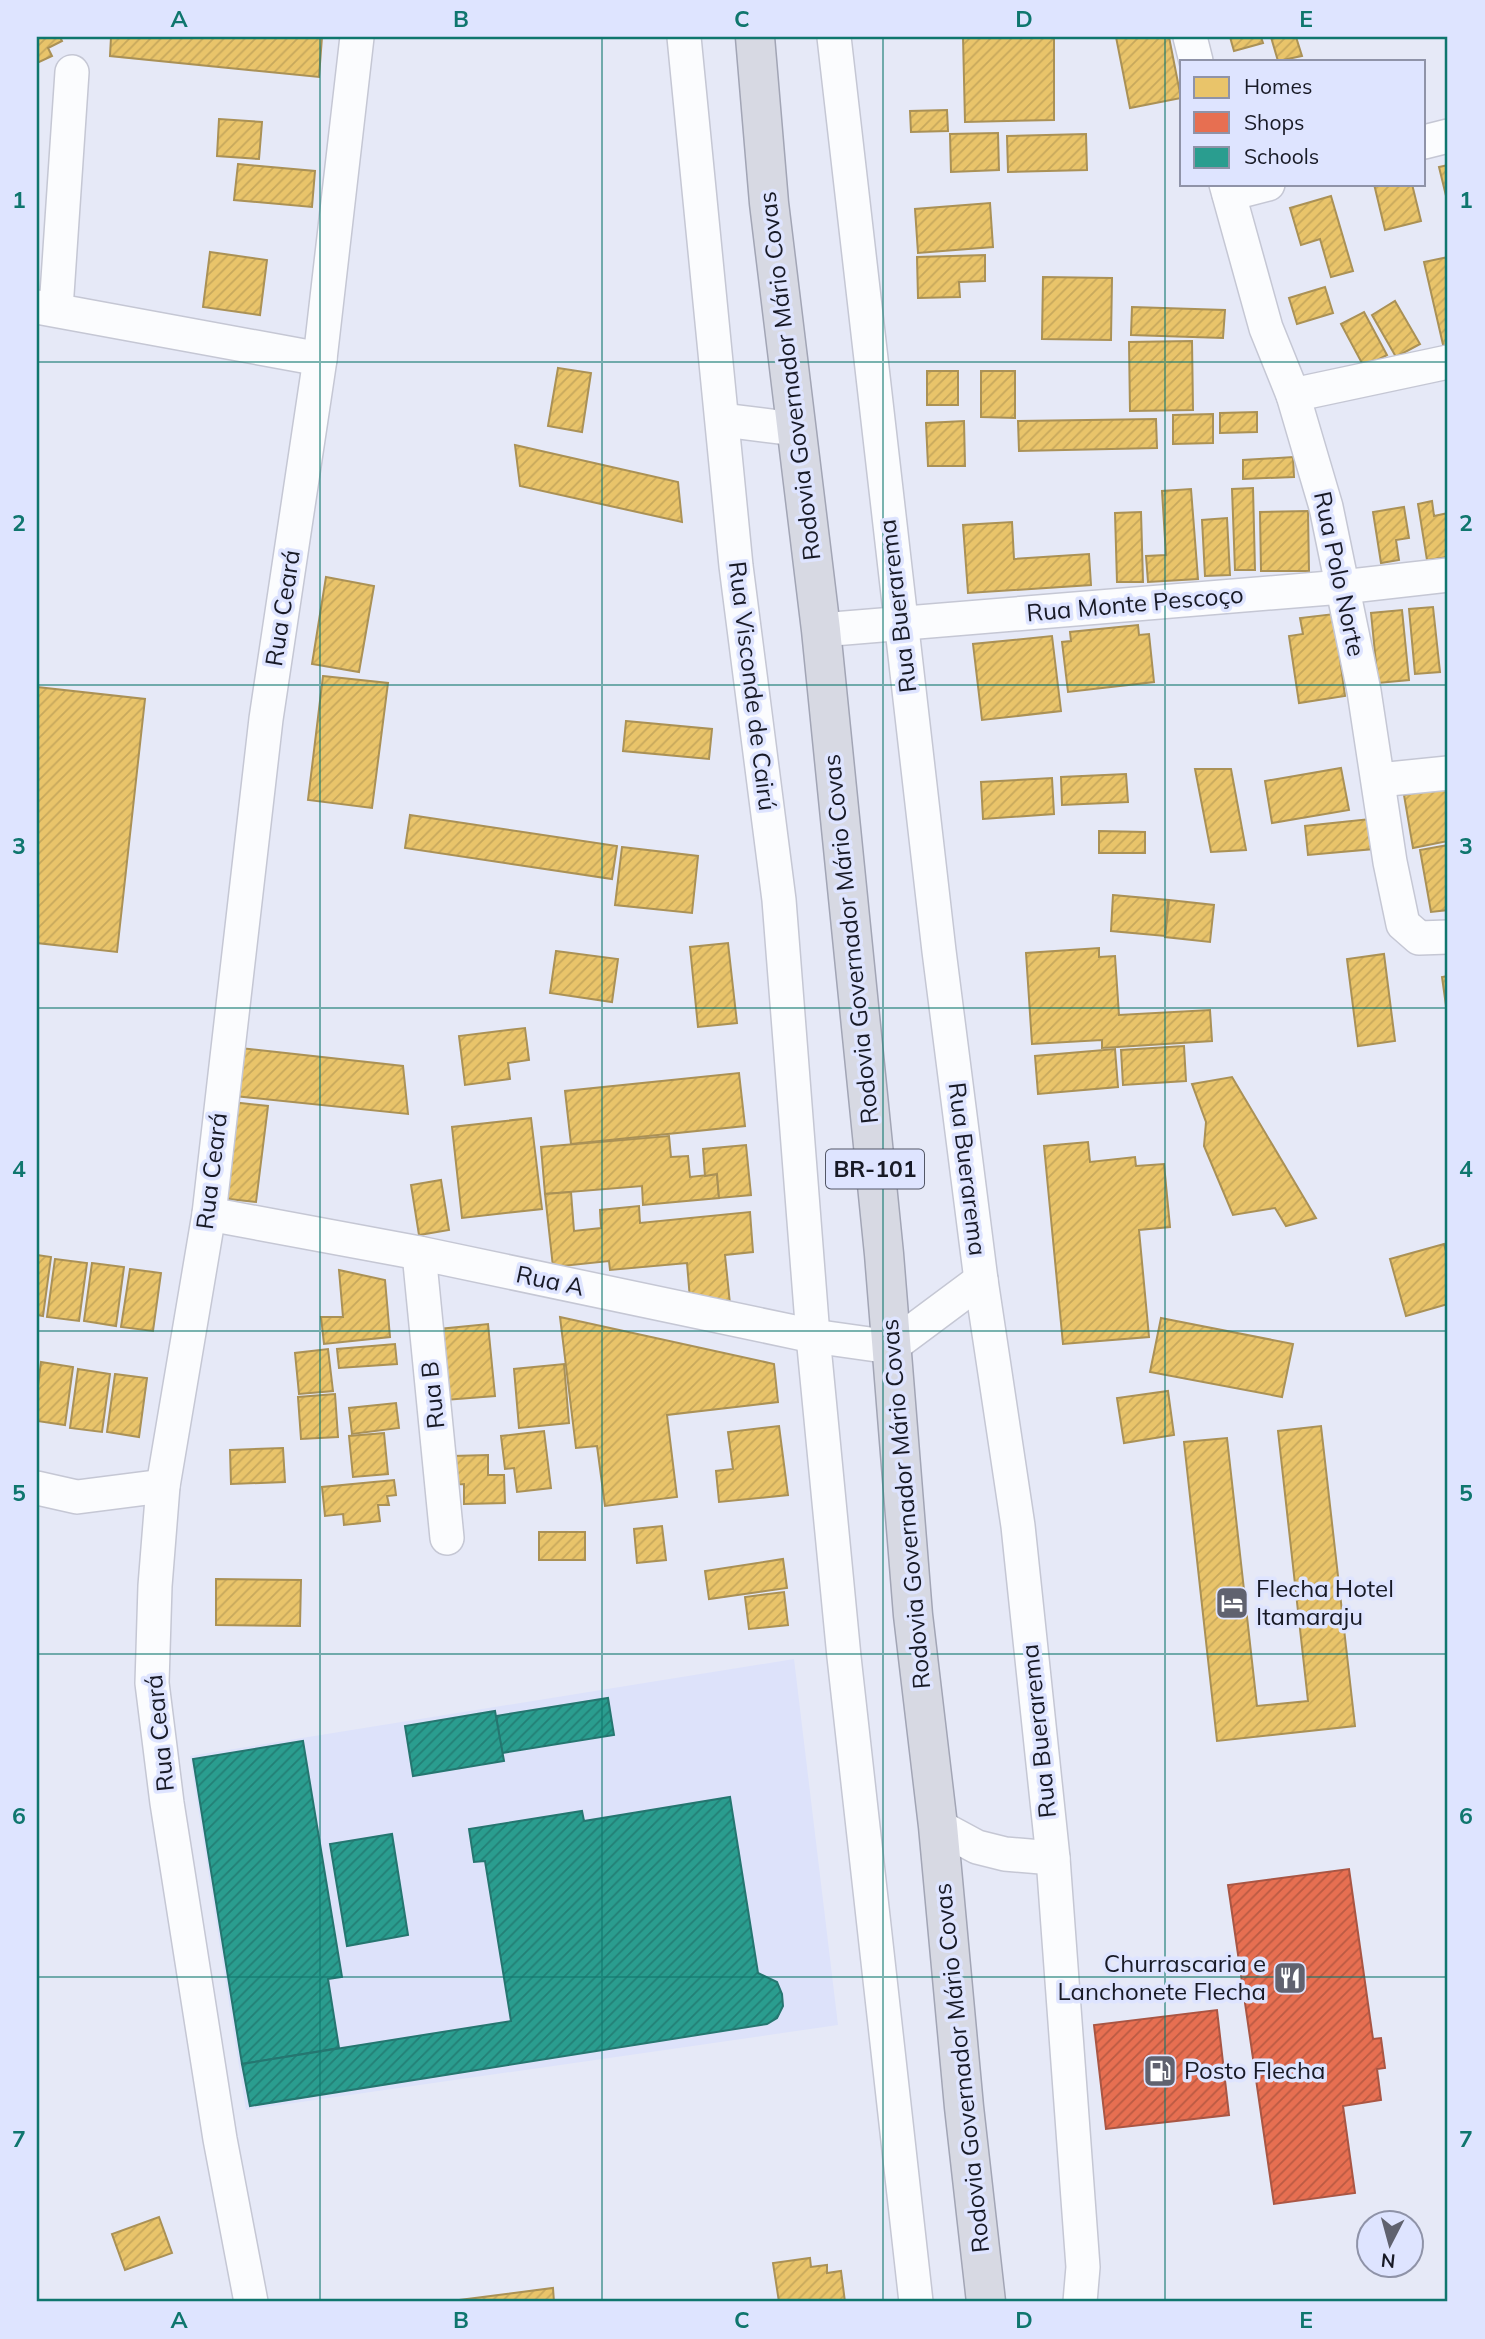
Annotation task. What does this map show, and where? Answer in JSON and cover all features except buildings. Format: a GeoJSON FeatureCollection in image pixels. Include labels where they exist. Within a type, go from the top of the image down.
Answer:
{"type":"FeatureCollection","features":[{"type":"Feature","properties":{"kind":"highway","name":"Rodovia Governador Mário Covas"},"geometry":{"type":"LineString","coordinates":[[755,37],[769,203],[821,630],[884,1254],[913,1615],[938,1826],[964,2107],[986,2302]]}},
{"type":"Feature","properties":{"kind":"street","name":"Rua Ceará"},"geometry":{"type":"LineString","coordinates":[[251,2302],[212,2085],[167,1803],[152,1683],[155,1586],[163,1486],[209,1214],[266,719],[320,359],[357,37]]}},
{"type":"Feature","properties":{"kind":"street","name":"Rua Visconde de Cairú"},"geometry":{"type":"LineString","coordinates":[[684,37],[736,566],[779,900],[813,1336],[844,1657],[916,2302]]}},
{"type":"Feature","properties":{"kind":"street","name":"Rua Buerarema"},"geometry":{"type":"LineString","coordinates":[[834,37],[900,624],[981,1280],[1018,1526],[1053,1858],[1083,2267],[1080,2302]]}},
{"type":"Feature","properties":{"kind":"street"},"geometry":{"type":"LineString","coordinates":[[1190,37],[1196,60]]}},
{"type":"Feature","properties":{"kind":"street"},"geometry":{"type":"LineString","coordinates":[[72,72],[46,308],[320,359]]}},
{"type":"Feature","properties":{"kind":"street"},"geometry":{"type":"LineString","coordinates":[[1426,142],[1448,136]]}},
{"type":"Feature","properties":{"kind":"street"},"geometry":{"type":"LineString","coordinates":[[1228,189],[1252,186]]}},
{"type":"Feature","properties":{"kind":"street","name":"Rua Polo Norte"},"geometry":{"type":"LineString","coordinates":[[1228,189],[1266,328],[1293,395],[1326,507],[1364,691],[1390,862],[1403,924],[1419,939],[1448,936]]}},
{"type":"Feature","properties":{"kind":"street"},"geometry":{"type":"LineString","coordinates":[[1293,395],[1448,362]]}},
{"type":"Feature","properties":{"kind":"street"},"geometry":{"type":"LineString","coordinates":[[723,419],[795,429]]}},
{"type":"Feature","properties":{"kind":"street","name":"Rua Monte Pescoço"},"geometry":{"type":"LineString","coordinates":[[821,630],[1342,587],[1448,575]]}},
{"type":"Feature","properties":{"kind":"street"},"geometry":{"type":"LineString","coordinates":[[1379,780],[1448,774]]}},
{"type":"Feature","properties":{"kind":"street","name":"Rua A"},"geometry":{"type":"LineString","coordinates":[[209,1214],[419,1253],[813,1336],[891,1347]]}},
{"type":"Feature","properties":{"kind":"street","name":"Rua B"},"geometry":{"type":"LineString","coordinates":[[419,1253],[447,1538]]}},
{"type":"Feature","properties":{"kind":"street"},"geometry":{"type":"LineString","coordinates":[[891,1347],[981,1280]]}},
{"type":"Feature","properties":{"kind":"street"},"geometry":{"type":"LineString","coordinates":[[37,1488],[77,1497],[163,1486]]}},
{"type":"Feature","properties":{"kind":"street"},"geometry":{"type":"LineString","coordinates":[[938,1826],[977,1847],[1005,1854],[1053,1858]]}},
{"type":"Feature","properties":{"kind":"shaded area"},"geometry":{"type":"Polygon","coordinates":[[[794,1659],[838,2025],[246,2110],[190,1756],[794,1659]]]}},
{"type":"Feature","properties":{"kind":"place","name":"Flecha Hotel Itamaraju"},"geometry":{"type":"Point","coordinates":[1232,1603]}},
{"type":"Feature","properties":{"kind":"place","name":"Churrascaria e Lanchonete Flecha"},"geometry":{"type":"Point","coordinates":[1290,1978]}},
{"type":"Feature","properties":{"kind":"place","name":"Posto Flecha"},"geometry":{"type":"Point","coordinates":[1160,2071]}}]}
